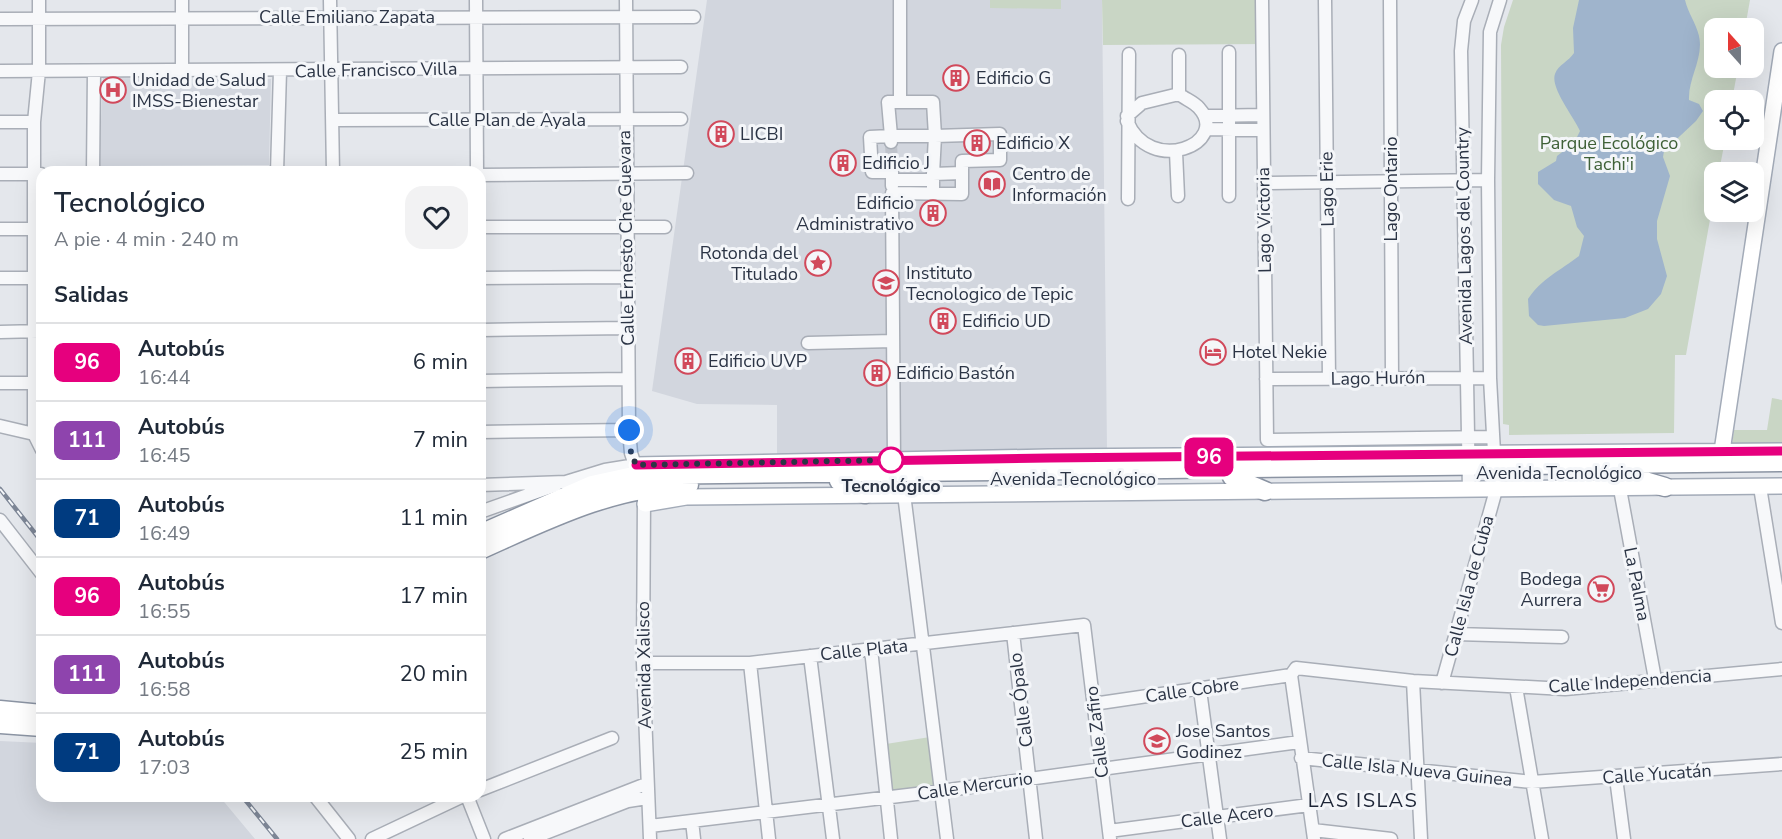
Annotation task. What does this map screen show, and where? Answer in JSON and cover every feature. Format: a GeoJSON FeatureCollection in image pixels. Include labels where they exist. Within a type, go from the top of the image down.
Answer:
{"type":"FeatureCollection","features":[{"type":"Feature","properties":{"kind":"highway"},"geometry":{"type":"LineString","coordinates":[[1633,462],[1683,451]]}},
{"type":"Feature","properties":{"kind":"highway"},"geometry":{"type":"LineString","coordinates":[[1369,455],[1388,465]]}},
{"type":"Feature","properties":{"kind":"highway"},"geometry":{"type":"LineString","coordinates":[[1306,467],[1327,456]]}},
{"type":"Feature","properties":{"kind":"highway"},"geometry":{"type":"LineString","coordinates":[[949,471],[977,459]]}},
{"type":"Feature","properties":{"kind":"highway","name":"Avenida Tecnológico"},"geometry":{"type":"LineString","coordinates":[[640,484],[1232,477],[1469,471],[1633,462],[1782,462]]}},
{"type":"Feature","properties":{"kind":"highway","name":"Avenida Tecnológico"},"geometry":{"type":"LineString","coordinates":[[613,488],[640,484],[949,471],[1388,465],[1469,471]]}},
{"type":"Feature","properties":{"kind":"highway","name":"Avenida Tecnológico"},"geometry":{"type":"LineString","coordinates":[[1495,470],[1618,481],[1782,472]]}},
{"type":"Feature","properties":{"kind":"highway"},"geometry":{"type":"LineString","coordinates":[[1232,477],[1265,491]]}},
{"type":"Feature","properties":{"kind":"highway"},"geometry":{"type":"LineString","coordinates":[[839,481],[865,495]]}},
{"type":"Feature","properties":{"kind":"highway"},"geometry":{"type":"LineString","coordinates":[[1618,481],[1665,487]]}},
{"type":"Feature","properties":{"kind":"highway"},"geometry":{"type":"LineString","coordinates":[[486,531],[573,492],[613,488]]}},
{"type":"Feature","properties":{"kind":"highway"},"geometry":{"type":"LineString","coordinates":[[486,547],[613,488]]}},
{"type":"Feature","properties":{"kind":"highway"},"geometry":{"type":"LineString","coordinates":[[0,710],[36,713]]}},
{"type":"Feature","properties":{"kind":"highway"},"geometry":{"type":"LineString","coordinates":[[0,724],[36,727]]}},
{"type":"Feature","properties":{"kind":"main road"},"geometry":{"type":"LineString","coordinates":[[1722,451],[1782,51]]}},
{"type":"Feature","properties":{"kind":"main road","name":"Avenida Tecnológico"},"geometry":{"type":"LineString","coordinates":[[1495,470],[1683,451],[1782,451]]}},
{"type":"Feature","properties":{"kind":"main road","name":"Avenida Tecnológico"},"geometry":{"type":"LineString","coordinates":[[640,484],[894,460],[1369,455],[1469,471]]}},
{"type":"Feature","properties":{"kind":"main road","name":"Avenida Tecnológico"},"geometry":{"type":"LineString","coordinates":[[640,484],[686,497],[1265,491],[1469,471]]}},
{"type":"Feature","properties":{"kind":"main road","name":"Avenida Tecnológico"},"geometry":{"type":"LineString","coordinates":[[1665,487],[1782,486]]}},
{"type":"Feature","properties":{"kind":"street"},"geometry":{"type":"LineString","coordinates":[[37,166],[34,122],[39,71],[39,0]]}},
{"type":"Feature","properties":{"kind":"street"},"geometry":{"type":"LineString","coordinates":[[182,0],[182,70]]}},
{"type":"Feature","properties":{"kind":"street"},"geometry":{"type":"LineString","coordinates":[[330,0],[333,166]]}},
{"type":"Feature","properties":{"kind":"street"},"geometry":{"type":"LineString","coordinates":[[476,0],[478,166]]}},
{"type":"Feature","properties":{"kind":"street","name":"Calle Ernesto Che Guevara"},"geometry":{"type":"LineString","coordinates":[[626,0],[625,173],[629,430],[631,453],[640,484]]}},
{"type":"Feature","properties":{"kind":"street"},"geometry":{"type":"LineString","coordinates":[[900,0],[900,102]]}},
{"type":"Feature","properties":{"kind":"street","name":"Lago Victoria"},"geometry":{"type":"LineString","coordinates":[[1262,0],[1267,440]]}},
{"type":"Feature","properties":{"kind":"street","name":"Lago Erie"},"geometry":{"type":"LineString","coordinates":[[1325,0],[1329,379]]}},
{"type":"Feature","properties":{"kind":"street","name":"Lago Ontario"},"geometry":{"type":"LineString","coordinates":[[1389,0],[1392,378]]}},
{"type":"Feature","properties":{"kind":"street","name":"Avenida Lagos del Country"},"geometry":{"type":"LineString","coordinates":[[1469,471],[1461,51],[1464,21],[1472,0]]}},
{"type":"Feature","properties":{"kind":"street","name":"Avenida Lagos del Country"},"geometry":{"type":"LineString","coordinates":[[1495,470],[1488,180],[1490,32],[1500,0]]}},
{"type":"Feature","properties":{"kind":"street","name":"Calle Emiliano Zapata"},"geometry":{"type":"LineString","coordinates":[[0,19],[694,16]]}},
{"type":"Feature","properties":{"kind":"street"},"geometry":{"type":"LineString","coordinates":[[1228,52],[1229,196]]}},
{"type":"Feature","properties":{"kind":"street"},"geometry":{"type":"LineString","coordinates":[[1128,199],[1129,54]]}},
{"type":"Feature","properties":{"kind":"street"},"geometry":{"type":"LineString","coordinates":[[1179,55],[1179,94]]}},
{"type":"Feature","properties":{"kind":"street","name":"Calle Francisco Villa"},"geometry":{"type":"LineString","coordinates":[[0,71],[681,67]]}},
{"type":"Feature","properties":{"kind":"street"},"geometry":{"type":"LineString","coordinates":[[277,166],[280,71]]}},
{"type":"Feature","properties":{"kind":"street"},"geometry":{"type":"LineString","coordinates":[[93,166],[94,72]]}},
{"type":"Feature","properties":{"kind":"street"},"geometry":{"type":"LineString","coordinates":[[1179,94],[1198,107],[1205,123],[1197,142],[1176,152],[1151,148],[1139,140],[1129,116],[1159,97],[1179,94]]}},
{"type":"Feature","properties":{"kind":"street"},"geometry":{"type":"LineString","coordinates":[[891,140],[888,102],[933,102],[935,136],[933,194]]}},
{"type":"Feature","properties":{"kind":"street"},"geometry":{"type":"LineString","coordinates":[[1205,123],[1229,116],[1263,115]]}},
{"type":"Feature","properties":{"kind":"street","name":"Calle Plan de Ayala"},"geometry":{"type":"LineString","coordinates":[[333,120],[681,119]]}},
{"type":"Feature","properties":{"kind":"street"},"geometry":{"type":"LineString","coordinates":[[0,123],[34,122]]}},
{"type":"Feature","properties":{"kind":"street"},"geometry":{"type":"LineString","coordinates":[[1205,123],[1229,130],[1263,130]]}},
{"type":"Feature","properties":{"kind":"street"},"geometry":{"type":"LineString","coordinates":[[892,194],[962,194],[962,173],[962,160],[1000,160],[1000,134],[891,140],[870,137],[872,172],[892,171],[933,177],[962,173]]}},
{"type":"Feature","properties":{"kind":"street"},"geometry":{"type":"LineString","coordinates":[[1176,152],[1178,196]]}},
{"type":"Feature","properties":{"kind":"street"},"geometry":{"type":"LineString","coordinates":[[892,171],[894,460]]}},
{"type":"Feature","properties":{"kind":"street"},"geometry":{"type":"LineString","coordinates":[[486,174],[687,173]]}},
{"type":"Feature","properties":{"kind":"street"},"geometry":{"type":"LineString","coordinates":[[0,174],[36,174]]}},
{"type":"Feature","properties":{"kind":"street"},"geometry":{"type":"LineString","coordinates":[[1264,183],[1488,180]]}},
{"type":"Feature","properties":{"kind":"street"},"geometry":{"type":"LineString","coordinates":[[36,202],[34,229],[36,254]]}},
{"type":"Feature","properties":{"kind":"street"},"geometry":{"type":"LineString","coordinates":[[486,227],[665,227]]}},
{"type":"Feature","properties":{"kind":"street"},"geometry":{"type":"LineString","coordinates":[[0,229],[34,229]]}},
{"type":"Feature","properties":{"kind":"street"},"geometry":{"type":"LineString","coordinates":[[486,279],[628,277]]}},
{"type":"Feature","properties":{"kind":"street"},"geometry":{"type":"LineString","coordinates":[[0,278],[36,278]]}},
{"type":"Feature","properties":{"kind":"street"},"geometry":{"type":"LineString","coordinates":[[486,330],[627,328]]}},
{"type":"Feature","properties":{"kind":"street"},"geometry":{"type":"LineString","coordinates":[[0,332],[36,331]]}},
{"type":"Feature","properties":{"kind":"street"},"geometry":{"type":"LineString","coordinates":[[808,343],[893,341]]}},
{"type":"Feature","properties":{"kind":"street","name":"Lago Hurón"},"geometry":{"type":"LineString","coordinates":[[1266,379],[1491,378]]}},
{"type":"Feature","properties":{"kind":"street"},"geometry":{"type":"LineString","coordinates":[[486,381],[628,379]]}},
{"type":"Feature","properties":{"kind":"street"},"geometry":{"type":"LineString","coordinates":[[0,383],[36,383]]}},
{"type":"Feature","properties":{"kind":"street"},"geometry":{"type":"LineString","coordinates":[[0,426],[36,435]]}},
{"type":"Feature","properties":{"kind":"street"},"geometry":{"type":"LineString","coordinates":[[486,432],[629,430]]}},
{"type":"Feature","properties":{"kind":"street","name":"Avenida Tecnológico"},"geometry":{"type":"LineString","coordinates":[[1267,440],[1493,437]]}},
{"type":"Feature","properties":{"kind":"street"},"geometry":{"type":"LineString","coordinates":[[486,511],[605,470],[640,484]]}},
{"type":"Feature","properties":{"kind":"street","name":"Calle Isla de Cuba"},"geometry":{"type":"LineString","coordinates":[[1442,683],[1495,470]]}},
{"type":"Feature","properties":{"kind":"street","name":"La Palma"},"geometry":{"type":"LineString","coordinates":[[1618,481],[1655,679]]}},
{"type":"Feature","properties":{"kind":"street"},"geometry":{"type":"LineString","coordinates":[[486,485],[566,482]]}},
{"type":"Feature","properties":{"kind":"street","name":"Avenida Xalisco"},"geometry":{"type":"LineString","coordinates":[[640,484],[646,784],[650,833]]}},
{"type":"Feature","properties":{"kind":"street"},"geometry":{"type":"LineString","coordinates":[[1760,487],[1782,623]]}},
{"type":"Feature","properties":{"kind":"street"},"geometry":{"type":"LineString","coordinates":[[904,494],[947,839]]}},
{"type":"Feature","properties":{"kind":"street"},"geometry":{"type":"LineString","coordinates":[[0,520],[36,566]]}},
{"type":"Feature","properties":{"kind":"street","name":"Calle Plata"},"geometry":{"type":"LineString","coordinates":[[643,663],[750,663],[1084,625]]}},
{"type":"Feature","properties":{"kind":"street","name":"Calle Zafiro"},"geometry":{"type":"LineString","coordinates":[[1084,625],[1109,835]]}},
{"type":"Feature","properties":{"kind":"street","name":"Calle Ópalo"},"geometry":{"type":"LineString","coordinates":[[1013,633],[1036,839]]}},
{"type":"Feature","properties":{"kind":"street"},"geometry":{"type":"LineString","coordinates":[[1456,634],[1562,637]]}},
{"type":"Feature","properties":{"kind":"street"},"geometry":{"type":"LineString","coordinates":[[871,649],[891,839]]}},
{"type":"Feature","properties":{"kind":"street"},"geometry":{"type":"LineString","coordinates":[[810,656],[833,839]]}},
{"type":"Feature","properties":{"kind":"street"},"geometry":{"type":"LineString","coordinates":[[750,663],[769,839]]}},
{"type":"Feature","properties":{"kind":"street","name":"Calle Cobre"},"geometry":{"type":"LineString","coordinates":[[1093,704],[1291,675],[1296,668],[1413,681]]}},
{"type":"Feature","properties":{"kind":"street","name":"Calle Independencia"},"geometry":{"type":"LineString","coordinates":[[1413,681],[1565,689],[1782,669]]}},
{"type":"Feature","properties":{"kind":"street"},"geometry":{"type":"LineString","coordinates":[[1291,675],[1313,835],[1391,839]]}},
{"type":"Feature","properties":{"kind":"street"},"geometry":{"type":"LineString","coordinates":[[1413,681],[1421,839]]}},
{"type":"Feature","properties":{"kind":"street"},"geometry":{"type":"LineString","coordinates":[[1516,687],[1542,839]]}},
{"type":"Feature","properties":{"kind":"street"},"geometry":{"type":"LineString","coordinates":[[1200,690],[1220,839]]}},
{"type":"Feature","properties":{"kind":"street"},"geometry":{"type":"LineString","coordinates":[[486,788],[612,738]]}},
{"type":"Feature","properties":{"kind":"street","name":"Calle Mercurio"},"geometry":{"type":"LineString","coordinates":[[650,833],[692,821],[940,791],[1299,742]]}},
{"type":"Feature","properties":{"kind":"street","name":"Calle Isla Nueva Guinea"},"geometry":{"type":"LineString","coordinates":[[1301,758],[1532,782]]}},
{"type":"Feature","properties":{"kind":"street","name":"Calle Yucatán"},"geometry":{"type":"LineString","coordinates":[[1532,782],[1616,778],[1782,764]]}},
{"type":"Feature","properties":{"kind":"street"},"geometry":{"type":"LineString","coordinates":[[1616,778],[1624,839]]}},
{"type":"Feature","properties":{"kind":"street"},"geometry":{"type":"LineString","coordinates":[[505,839],[646,784]]}},
{"type":"Feature","properties":{"kind":"street"},"geometry":{"type":"LineString","coordinates":[[530,839],[628,801],[647,798]]}},
{"type":"Feature","properties":{"kind":"street"},"geometry":{"type":"LineString","coordinates":[[322,802],[349,839]]}},
{"type":"Feature","properties":{"kind":"street"},"geometry":{"type":"LineString","coordinates":[[372,839],[452,802]]}},
{"type":"Feature","properties":{"kind":"street"},"geometry":{"type":"LineString","coordinates":[[468,802],[484,839]]}},
{"type":"Feature","properties":{"kind":"street","name":"Calle Acero"},"geometry":{"type":"LineString","coordinates":[[1109,835],[1217,816],[1309,805]]}},
{"type":"Feature","properties":{"kind":"street"},"geometry":{"type":"LineString","coordinates":[[692,821],[694,839]]}},
{"type":"Feature","properties":{"kind":"shaded area","name":"Instituto Tecnologico de Tepic"},"geometry":{"type":"Polygon","coordinates":[[[707,0],[1102,0],[1107,449],[777,455],[777,405],[697,404],[652,391],[707,0]]]}},
{"type":"Feature","properties":{"kind":"shaded area"},"geometry":{"type":"Polygon","coordinates":[[[103,78],[271,79],[269,165],[99,166],[103,78]]]}},
{"type":"Feature","properties":{"kind":"shaded area"},"geometry":{"type":"Polygon","coordinates":[[[0,741],[36,743],[36,802],[224,802],[255,839],[0,839],[0,741]]]}},
{"type":"Feature","properties":{"kind":"green space"},"geometry":{"type":"Polygon","coordinates":[[[990,0],[1061,0],[1061,9],[990,8],[990,0]]]}},
{"type":"Feature","properties":{"kind":"green space"},"geometry":{"type":"Polygon","coordinates":[[[1102,0],[1267,0],[1268,44],[1103,45],[1102,0]]]}},
{"type":"Feature","properties":{"kind":"green space","name":"Parque Ecológico Tachi'i"},"geometry":{"type":"Polygon","coordinates":[[[1513,0],[1750,0],[1747,18],[1704,18],[1704,78],[1736,78],[1734,90],[1704,90],[1704,150],[1723,150],[1721,162],[1704,162],[1704,222],[1710,222],[1686,355],[1675,355],[1674,433],[1509,435],[1509,425],[1503,424],[1501,45],[1513,0]]]}},
{"type":"Feature","properties":{"kind":"green space"},"geometry":{"type":"Polygon","coordinates":[[[1772,398],[1782,400],[1782,445],[1732,445],[1734,430],[1767,430],[1772,398]]]}},
{"type":"Feature","properties":{"kind":"green space"},"geometry":{"type":"Polygon","coordinates":[[[930,737],[936,789],[893,794],[886,744],[930,737]]]}},
{"type":"Feature","properties":{"kind":"water"},"geometry":{"type":"Polygon","coordinates":[[[1579,0],[1685,0],[1698,31],[1700,44],[1689,100],[1699,104],[1703,111],[1696,121],[1664,151],[1663,157],[1670,176],[1657,221],[1657,239],[1667,276],[1661,294],[1648,309],[1625,318],[1544,326],[1538,325],[1529,316],[1528,299],[1545,280],[1579,256],[1584,236],[1577,227],[1571,206],[1554,200],[1538,184],[1538,172],[1556,161],[1557,156],[1574,143],[1580,131],[1559,94],[1554,80],[1556,71],[1574,53],[1573,28],[1579,0]]]}},
{"type":"Feature","properties":{"kind":"tunnel"},"geometry":{"type":"LineString","coordinates":[[891,144],[892,162]]}},
{"type":"Feature","properties":{"kind":"railway"},"geometry":{"type":"LineString","coordinates":[[0,489],[36,534]]}},
{"type":"Feature","properties":{"kind":"railway"},"geometry":{"type":"LineString","coordinates":[[247,802],[277,839]]}},
{"type":"Feature","properties":{"kind":"bus line","name":"96"},"geometry":{"type":"LineString","coordinates":[[636,465],[1049,458],[1782,451]]}},
{"type":"Feature","properties":{"kind":"place","name":"Edificio G"},"geometry":{"type":"Point","coordinates":[956,78]}},
{"type":"Feature","properties":{"kind":"place","name":"Unidad de Salud IMSS-Bienestar"},"geometry":{"type":"Point","coordinates":[113,90]}},
{"type":"Feature","properties":{"kind":"place","name":"LICBI"},"geometry":{"type":"Point","coordinates":[721,134]}},
{"type":"Feature","properties":{"kind":"place","name":"Edificio X"},"geometry":{"type":"Point","coordinates":[977,143]}},
{"type":"Feature","properties":{"kind":"place","name":"Edificio J"},"geometry":{"type":"Point","coordinates":[843,163]}},
{"type":"Feature","properties":{"kind":"place","name":"Centro de Información"},"geometry":{"type":"Point","coordinates":[992,184]}},
{"type":"Feature","properties":{"kind":"place","name":"Edificio Administrativo"},"geometry":{"type":"Point","coordinates":[933,213]}},
{"type":"Feature","properties":{"kind":"place","name":"Rotonda del Titulado"},"geometry":{"type":"Point","coordinates":[818,263]}},
{"type":"Feature","properties":{"kind":"place","name":"Instituto Tecnologico de Tepic"},"geometry":{"type":"Point","coordinates":[886,283]}},
{"type":"Feature","properties":{"kind":"place","name":"Edificio UD"},"geometry":{"type":"Point","coordinates":[943,321]}},
{"type":"Feature","properties":{"kind":"place","name":"Hotel Nekie"},"geometry":{"type":"Point","coordinates":[1213,352]}},
{"type":"Feature","properties":{"kind":"place","name":"Edificio UVP"},"geometry":{"type":"Point","coordinates":[688,361]}},
{"type":"Feature","properties":{"kind":"place","name":"Edificio Bastón"},"geometry":{"type":"Point","coordinates":[877,373]}},
{"type":"Feature","properties":{"kind":"place","name":"Tecnológico"},"geometry":{"type":"Point","coordinates":[891,460]}},
{"type":"Feature","properties":{"kind":"place","name":"Bodega Aurrera"},"geometry":{"type":"Point","coordinates":[1601,589]}},
{"type":"Feature","properties":{"kind":"place","name":"Jose Santos Godinez"},"geometry":{"type":"Point","coordinates":[1157,741]}},
{"type":"Feature","properties":{"kind":"district","name":"LAS ISLAS"},"geometry":{"type":"Point","coordinates":[1363,800]}},
{"type":"Feature","properties":{"kind":"route"},"geometry":{"type":"LineString","coordinates":[[629,430],[631,453],[636,465],[894,460],[891,460]]}}]}
